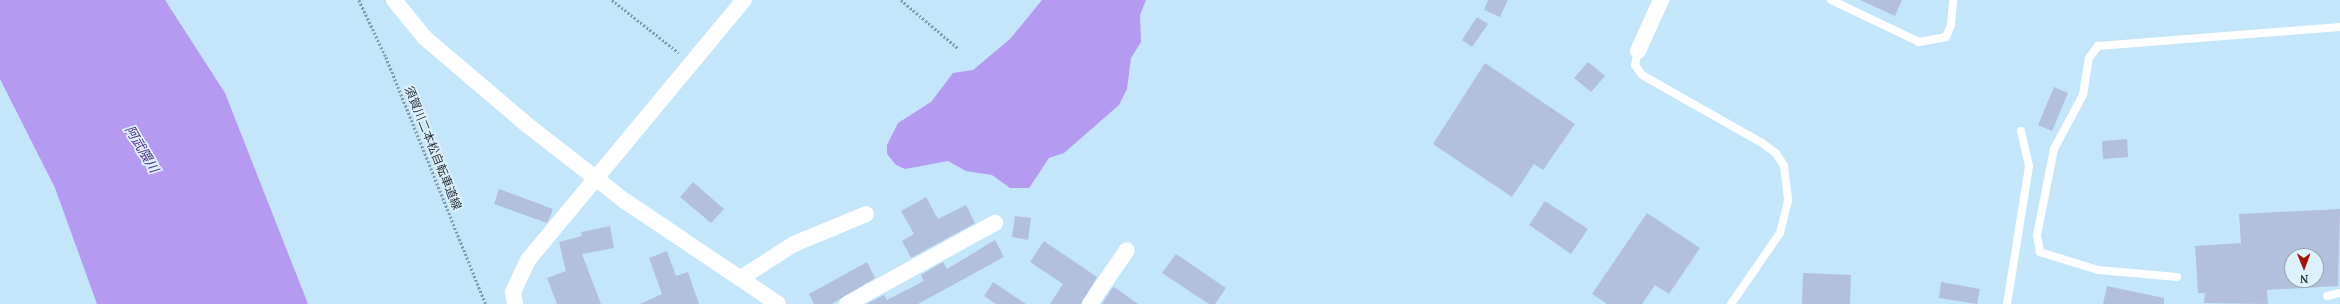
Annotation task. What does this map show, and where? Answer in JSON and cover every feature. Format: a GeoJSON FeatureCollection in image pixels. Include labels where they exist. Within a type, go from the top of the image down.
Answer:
{"type":"FeatureCollection","features":[{"type":"Feature","properties":{"kind":"street"},"geometry":{"type":"LineString","coordinates":[[394,0],[425,38],[594,176],[778,304]]}},
{"type":"Feature","properties":{"kind":"street"},"geometry":{"type":"LineString","coordinates":[[515,304],[513,292],[528,260],[594,176],[692,63],[744,0]]}},
{"type":"Feature","properties":{"kind":"street"},"geometry":{"type":"LineString","coordinates":[[1638,51],[1661,0]]}},
{"type":"Feature","properties":{"kind":"street"},"geometry":{"type":"LineString","coordinates":[[741,278],[794,244],[866,214]]}},
{"type":"Feature","properties":{"kind":"street"},"geometry":{"type":"LineString","coordinates":[[847,304],[995,223]]}},
{"type":"Feature","properties":{"kind":"street"},"geometry":{"type":"LineString","coordinates":[[1090,304],[1127,250]]}},
{"type":"Feature","properties":{"kind":"lane"},"geometry":{"type":"LineString","coordinates":[[1831,0],[1919,42],[1946,38],[1951,25],[1953,0]]}},
{"type":"Feature","properties":{"kind":"lane"},"geometry":{"type":"LineString","coordinates":[[2177,278],[2098,270],[2040,252],[2037,235],[2054,149],[2084,95],[2089,58],[2098,46],[2340,27]]}},
{"type":"Feature","properties":{"kind":"lane"},"geometry":{"type":"LineString","coordinates":[[1638,51],[1635,65],[1642,75],[1762,143],[1776,153],[1784,166],[1788,201],[1780,233],[1731,304]]}},
{"type":"Feature","properties":{"kind":"lane"},"geometry":{"type":"LineString","coordinates":[[2007,304],[2029,166],[2021,131]]}},
{"type":"Feature","properties":{"kind":"lane"},"geometry":{"type":"LineString","coordinates":[[2327,296],[2340,293]]}},
{"type":"Feature","properties":{"kind":"path","name":"須賀川二本松自転車道線"},"geometry":{"type":"LineString","coordinates":[[359,0],[386,57],[486,304]]}},
{"type":"Feature","properties":{"kind":"path"},"geometry":{"type":"LineString","coordinates":[[612,0],[692,63]]}},
{"type":"Feature","properties":{"kind":"path"},"geometry":{"type":"LineString","coordinates":[[901,0],[959,49]]}},
{"type":"Feature","properties":{"kind":"water","name":"阿武隈川"},"geometry":{"type":"Polygon","coordinates":[[[0,0],[165,0],[225,93],[308,304],[97,304],[55,188],[0,79],[0,0]]]}},
{"type":"Feature","properties":{"kind":"water"},"geometry":{"type":"Polygon","coordinates":[[[1042,0],[1146,0],[1140,15],[1141,42],[1131,58],[1127,89],[1119,105],[1064,153],[1049,158],[1029,188],[1010,188],[992,175],[966,171],[948,161],[905,169],[896,165],[887,154],[887,145],[898,123],[931,102],[953,73],[973,70],[1010,39],[1042,0]]]}},
{"type":"Feature","properties":{"kind":"building"},"geometry":{"type":"Polygon","coordinates":[[[1488,0],[1508,0],[1500,17],[1484,10],[1488,0]]]}},
{"type":"Feature","properties":{"kind":"building"},"geometry":{"type":"Polygon","coordinates":[[[1860,0],[1902,0],[1895,16],[1860,0]]]}},
{"type":"Feature","properties":{"kind":"building"},"geometry":{"type":"Polygon","coordinates":[[[1477,17],[1488,24],[1472,47],[1462,40],[1477,17]]]}},
{"type":"Feature","properties":{"kind":"building"},"geometry":{"type":"Polygon","coordinates":[[[1588,62],[1605,76],[1591,92],[1574,78],[1588,62]]]}},
{"type":"Feature","properties":{"kind":"building"},"geometry":{"type":"Polygon","coordinates":[[[1485,63],[1575,124],[1543,170],[1534,164],[1512,197],[1433,144],[1485,63]]]}},
{"type":"Feature","properties":{"kind":"building"},"geometry":{"type":"Polygon","coordinates":[[[2054,87],[2068,93],[2052,131],[2038,125],[2054,87]]]}},
{"type":"Feature","properties":{"kind":"building"},"geometry":{"type":"Polygon","coordinates":[[[2127,139],[2128,157],[2103,159],[2102,141],[2127,139]]]}},
{"type":"Feature","properties":{"kind":"building"},"geometry":{"type":"Polygon","coordinates":[[[693,182],[724,209],[711,223],[680,197],[693,182]]]}},
{"type":"Feature","properties":{"kind":"building"},"geometry":{"type":"Polygon","coordinates":[[[499,189],[553,209],[547,223],[494,204],[499,189]]]}},
{"type":"Feature","properties":{"kind":"building"},"geometry":{"type":"Polygon","coordinates":[[[926,197],[938,219],[966,205],[975,223],[911,258],[902,241],[914,234],[901,211],[926,197]]]}},
{"type":"Feature","properties":{"kind":"building"},"geometry":{"type":"Polygon","coordinates":[[[1545,201],[1588,229],[1571,254],[1529,225],[1545,201]]]}},
{"type":"Feature","properties":{"kind":"building"},"geometry":{"type":"Polygon","coordinates":[[[2340,209],[2338,286],[2324,287],[2324,248],[2284,248],[2284,288],[2302,288],[2267,290],[2268,304],[2204,303],[2205,293],[2198,293],[2195,246],[2241,243],[2239,214],[2340,209]]]}},
{"type":"Feature","properties":{"kind":"building"},"geometry":{"type":"Polygon","coordinates":[[[1647,213],[1700,248],[1669,294],[1655,285],[1642,304],[1607,304],[1592,294],[1647,213]]]}},
{"type":"Feature","properties":{"kind":"building"},"geometry":{"type":"Polygon","coordinates":[[[1015,216],[1031,218],[1028,240],[1012,237],[1015,216]]]}},
{"type":"Feature","properties":{"kind":"building"},"geometry":{"type":"Polygon","coordinates":[[[610,226],[614,248],[582,254],[601,304],[557,304],[547,278],[566,271],[559,242],[582,236],[581,232],[610,226]]]}},
{"type":"Feature","properties":{"kind":"building"},"geometry":{"type":"Polygon","coordinates":[[[995,240],[1004,257],[918,304],[867,304],[884,295],[887,300],[924,281],[921,275],[943,262],[947,269],[995,240]]]}},
{"type":"Feature","properties":{"kind":"building"},"geometry":{"type":"Polygon","coordinates":[[[1044,241],[1097,277],[1081,304],[1050,304],[1063,284],[1030,262],[1044,241]]]}},
{"type":"Feature","properties":{"kind":"building"},"geometry":{"type":"Polygon","coordinates":[[[667,251],[676,276],[688,272],[699,304],[640,304],[662,294],[649,258],[667,251]]]}},
{"type":"Feature","properties":{"kind":"building"},"geometry":{"type":"Polygon","coordinates":[[[1176,254],[1226,288],[1215,304],[1209,304],[1162,273],[1176,254]]]}},
{"type":"Feature","properties":{"kind":"building"},"geometry":{"type":"Polygon","coordinates":[[[867,262],[875,278],[832,304],[814,304],[809,294],[867,262]]]}},
{"type":"Feature","properties":{"kind":"building"},"geometry":{"type":"Polygon","coordinates":[[[1803,273],[1851,275],[1850,304],[1802,304],[1803,273]]]}},
{"type":"Feature","properties":{"kind":"building"},"geometry":{"type":"Polygon","coordinates":[[[993,282],[1026,304],[996,304],[984,296],[993,282]]]}},
{"type":"Feature","properties":{"kind":"building"},"geometry":{"type":"Polygon","coordinates":[[[1941,282],[1980,289],[1977,304],[1939,298],[1941,282]]]}},
{"type":"Feature","properties":{"kind":"building"},"geometry":{"type":"Polygon","coordinates":[[[2107,286],[2164,298],[2164,304],[2103,304],[2107,286]]]}},
{"type":"Feature","properties":{"kind":"building"},"geometry":{"type":"Polygon","coordinates":[[[1114,287],[1138,304],[1102,304],[1114,287]]]}}]}
